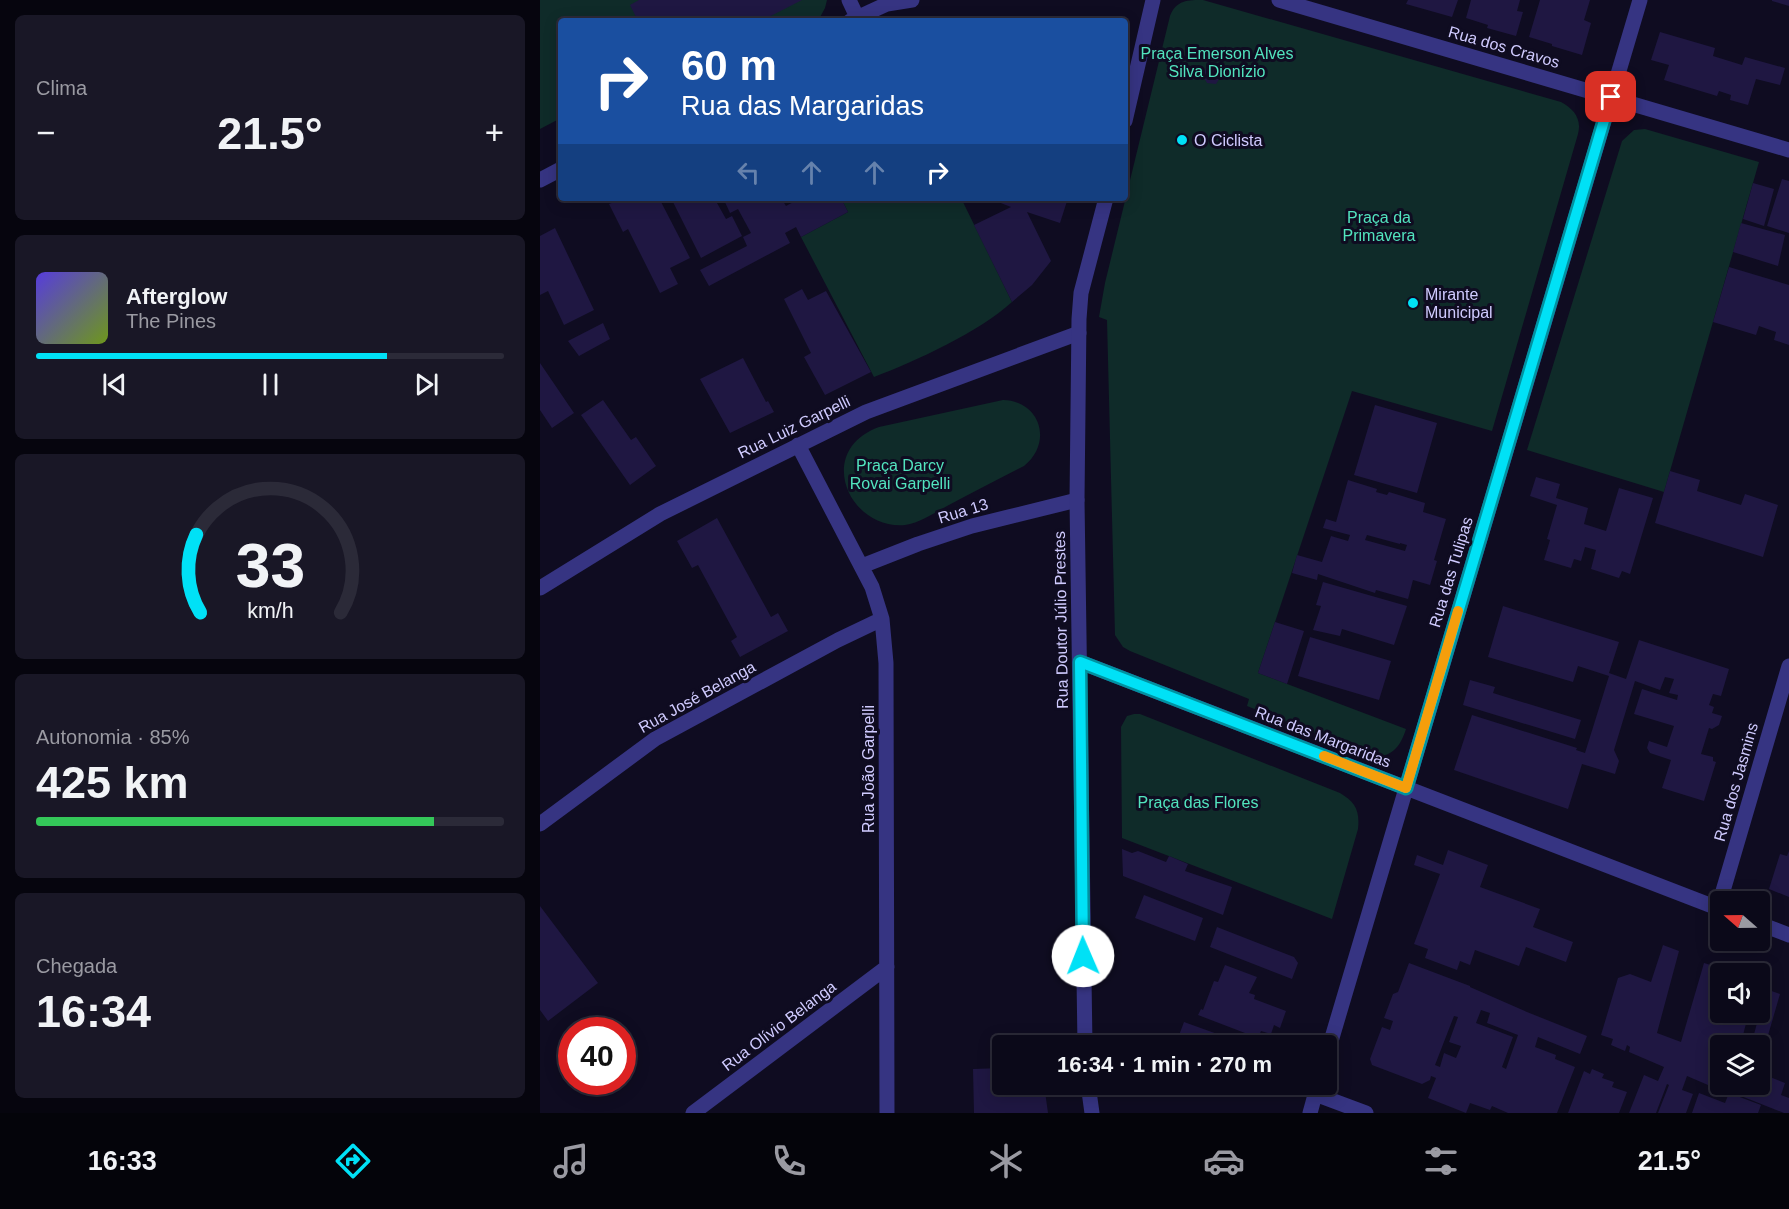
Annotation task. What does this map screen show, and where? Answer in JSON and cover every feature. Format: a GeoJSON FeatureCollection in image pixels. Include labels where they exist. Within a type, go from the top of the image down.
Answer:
{"type":"FeatureCollection","features":[{"type":"Feature","properties":{"kind":"street"},"geometry":{"type":"LineString","coordinates":[[849,0],[853,18]]}},
{"type":"Feature","properties":{"kind":"street"},"geometry":{"type":"LineString","coordinates":[[855,18],[886,4],[912,0]]}},
{"type":"Feature","properties":{"kind":"street"},"geometry":{"type":"LineString","coordinates":[[1128,108],[1153,0]]}},
{"type":"Feature","properties":{"kind":"street","name":"Rua dos Cravos"},"geometry":{"type":"LineString","coordinates":[[1279,0],[1296,2],[1789,150]]}},
{"type":"Feature","properties":{"kind":"street","name":"Rua das Tulipas"},"geometry":{"type":"LineString","coordinates":[[1333,1035],[1640,0]]}},
{"type":"Feature","properties":{"kind":"street"},"geometry":{"type":"LineString","coordinates":[[540,180],[558,171]]}},
{"type":"Feature","properties":{"kind":"street","name":"Rua Doutor Júlio Prestes"},"geometry":{"type":"LineString","coordinates":[[1085,1035],[1077,500],[1079,333],[1081,293],[1105,201]]}},
{"type":"Feature","properties":{"kind":"street","name":"Rua Luiz Garpelli"},"geometry":{"type":"LineString","coordinates":[[540,588],[660,514],[876,408],[1079,333]]}},
{"type":"Feature","properties":{"kind":"street","name":"Rua João Garpelli"},"geometry":{"type":"LineString","coordinates":[[798,446],[862,566],[872,587],[882,619],[886,663],[887,1113]]}},
{"type":"Feature","properties":{"kind":"street","name":"Rua 13"},"geometry":{"type":"LineString","coordinates":[[862,566],[918,543],[972,526],[1077,500]]}},
{"type":"Feature","properties":{"kind":"street","name":"Rua José Belanga"},"geometry":{"type":"LineString","coordinates":[[540,824],[655,739],[838,640],[882,619]]}},
{"type":"Feature","properties":{"kind":"street","name":"Rua das Margaridas"},"geometry":{"type":"LineString","coordinates":[[1080,662],[1710,905]]}},
{"type":"Feature","properties":{"kind":"street","name":"Rua dos Jasmins"},"geometry":{"type":"LineString","coordinates":[[1724,891],[1789,666]]}},
{"type":"Feature","properties":{"kind":"street"},"geometry":{"type":"LineString","coordinates":[[1770,928],[1789,935]]}},
{"type":"Feature","properties":{"kind":"street","name":"Rua Olívio Belanga"},"geometry":{"type":"LineString","coordinates":[[693,1113],[887,967]]}},
{"type":"Feature","properties":{"kind":"street"},"geometry":{"type":"LineString","coordinates":[[1090,1095],[1092,1113]]}},
{"type":"Feature","properties":{"kind":"street"},"geometry":{"type":"LineString","coordinates":[[1310,1113],[1315,1095]]}},
{"type":"Feature","properties":{"kind":"street"},"geometry":{"type":"LineString","coordinates":[[1329,1095],[1366,1113]]}},
{"type":"Feature","properties":{"kind":"green space"},"geometry":{"type":"Polygon","coordinates":[[[540,0],[827,0],[820,18],[558,18],[558,120],[540,129],[540,0]]]}},
{"type":"Feature","properties":{"kind":"green space"},"geometry":{"type":"Polygon","coordinates":[[[1203,0],[1561,102],[1573,111],[1578,119],[1578,134],[1492,431],[1352,391],[1258,673],[1406,729],[1397,747],[1382,756],[1368,755],[1247,706],[1249,699],[1130,651],[1123,647],[1115,635],[1107,320],[1099,317],[1105,283],[1125,201],[1128,201],[1128,189],[1170,16],[1179,4],[1203,0]]]}},
{"type":"Feature","properties":{"kind":"green space"},"geometry":{"type":"Polygon","coordinates":[[[1645,129],[1759,162],[1664,492],[1527,450],[1622,141],[1634,130],[1645,129]]]}},
{"type":"Feature","properties":{"kind":"green space"},"geometry":{"type":"Polygon","coordinates":[[[842,201],[962,201],[1012,302],[965,335],[909,363],[874,377],[801,237],[848,212],[842,201]]]}},
{"type":"Feature","properties":{"kind":"green space","name":"Praça Darcy Rovai Garpelli"},"geometry":{"type":"Polygon","coordinates":[[[1003,400],[1016,402],[1026,408],[1034,415],[1039,425],[1038,446],[1033,457],[1024,466],[911,524],[885,523],[868,515],[855,503],[847,487],[844,470],[848,453],[859,438],[879,427],[1003,400]]]}},
{"type":"Feature","properties":{"kind":"green space","name":"Praça das Flores"},"geometry":{"type":"Polygon","coordinates":[[[1140,714],[1340,793],[1349,800],[1357,812],[1358,829],[1332,919],[1122,838],[1121,727],[1127,716],[1140,714]]]}},
{"type":"Feature","properties":{"kind":"building"},"geometry":{"type":"Polygon","coordinates":[[[639,0],[802,0],[767,18],[636,18],[630,5],[639,0]]]}},
{"type":"Feature","properties":{"kind":"building"},"geometry":{"type":"Polygon","coordinates":[[[1408,0],[1458,0],[1452,17],[1406,4],[1408,0]]]}},
{"type":"Feature","properties":{"kind":"building"},"geometry":{"type":"Polygon","coordinates":[[[1471,0],[1520,0],[1517,11],[1523,12],[1516,36],[1487,28],[1488,25],[1466,18],[1471,0]]]}},
{"type":"Feature","properties":{"kind":"building"},"geometry":{"type":"Polygon","coordinates":[[[1540,0],[1590,0],[1584,20],[1591,23],[1582,55],[1529,37],[1540,0]]]}},
{"type":"Feature","properties":{"kind":"building"},"geometry":{"type":"Polygon","coordinates":[[[1789,0],[1789,6],[1772,1],[1789,0]]]}},
{"type":"Feature","properties":{"kind":"building"},"geometry":{"type":"Polygon","coordinates":[[[1660,32],[1715,48],[1713,56],[1742,65],[1745,57],[1785,68],[1780,85],[1756,79],[1748,105],[1730,100],[1731,95],[1719,91],[1717,96],[1664,80],[1669,65],[1651,60],[1660,32]]]}},
{"type":"Feature","properties":{"kind":"building"},"geometry":{"type":"Polygon","coordinates":[[[1208,66],[1217,67],[1221,76],[1216,84],[1207,83],[1202,74],[1208,66]]]}},
{"type":"Feature","properties":{"kind":"building"},"geometry":{"type":"Polygon","coordinates":[[[1782,179],[1789,181],[1789,233],[1767,226],[1782,179]]]}},
{"type":"Feature","properties":{"kind":"building"},"geometry":{"type":"Polygon","coordinates":[[[1753,183],[1774,189],[1764,226],[1743,219],[1753,183]]]}},
{"type":"Feature","properties":{"kind":"building"},"geometry":{"type":"Polygon","coordinates":[[[661,201],[690,258],[670,268],[678,284],[660,293],[628,229],[623,232],[609,204],[661,201]]]}},
{"type":"Feature","properties":{"kind":"building"},"geometry":{"type":"Polygon","coordinates":[[[672,201],[722,201],[717,203],[726,219],[732,216],[742,236],[701,258],[672,201]]]}},
{"type":"Feature","properties":{"kind":"building"},"geometry":{"type":"Polygon","coordinates":[[[724,201],[783,201],[786,206],[795,201],[842,201],[848,212],[801,237],[796,227],[785,233],[790,243],[709,286],[700,270],[747,246],[743,237],[751,233],[738,209],[730,213],[724,201]]]}},
{"type":"Feature","properties":{"kind":"building"},"geometry":{"type":"Polygon","coordinates":[[[996,201],[1067,201],[1060,223],[1027,212],[1051,261],[1032,285],[1012,302],[974,225],[1011,207],[996,201]]]}},
{"type":"Feature","properties":{"kind":"building"},"geometry":{"type":"Polygon","coordinates":[[[1741,223],[1785,235],[1778,266],[1733,252],[1741,223]]]}},
{"type":"Feature","properties":{"kind":"building"},"geometry":{"type":"Polygon","coordinates":[[[555,228],[594,310],[564,325],[548,291],[540,295],[540,236],[555,228]]]}},
{"type":"Feature","properties":{"kind":"building"},"geometry":{"type":"Polygon","coordinates":[[[1729,267],[1789,285],[1789,345],[1774,340],[1776,332],[1759,326],[1756,335],[1713,322],[1729,267]]]}},
{"type":"Feature","properties":{"kind":"building"},"geometry":{"type":"Polygon","coordinates":[[[802,289],[808,300],[826,291],[871,372],[825,395],[804,357],[811,353],[784,299],[802,289]]]}},
{"type":"Feature","properties":{"kind":"building"},"geometry":{"type":"Polygon","coordinates":[[[603,323],[610,339],[579,356],[568,341],[603,323]]]}},
{"type":"Feature","properties":{"kind":"building"},"geometry":{"type":"Polygon","coordinates":[[[743,358],[766,402],[768,401],[774,412],[730,433],[700,379],[743,358]]]}},
{"type":"Feature","properties":{"kind":"building"},"geometry":{"type":"Polygon","coordinates":[[[540,363],[574,413],[552,428],[540,410],[540,363]]]}},
{"type":"Feature","properties":{"kind":"building"},"geometry":{"type":"Polygon","coordinates":[[[603,400],[631,440],[636,437],[656,466],[630,485],[581,415],[603,400]]]}},
{"type":"Feature","properties":{"kind":"building"},"geometry":{"type":"Polygon","coordinates":[[[1375,405],[1437,423],[1417,493],[1354,475],[1375,405]]]}},
{"type":"Feature","properties":{"kind":"building"},"geometry":{"type":"Polygon","coordinates":[[[1670,471],[1700,480],[1697,491],[1741,505],[1745,494],[1778,505],[1763,557],[1655,523],[1670,471]]]}},
{"type":"Feature","properties":{"kind":"building"},"geometry":{"type":"Polygon","coordinates":[[[1536,477],[1560,484],[1556,498],[1588,508],[1584,524],[1606,531],[1619,488],[1653,498],[1630,574],[1622,571],[1619,578],[1591,569],[1596,550],[1585,547],[1581,561],[1574,559],[1571,568],[1544,560],[1550,540],[1547,539],[1557,505],[1530,496],[1536,477]]]}},
{"type":"Feature","properties":{"kind":"building"},"geometry":{"type":"Polygon","coordinates":[[[1348,480],[1377,489],[1376,492],[1387,495],[1389,492],[1425,503],[1423,512],[1446,519],[1434,560],[1437,561],[1430,585],[1413,580],[1408,599],[1376,590],[1375,593],[1318,574],[1317,580],[1292,573],[1297,555],[1322,562],[1331,536],[1348,541],[1350,535],[1323,528],[1326,519],[1336,522],[1348,480]],[[1367,535],[1365,540],[1405,551],[1407,545],[1367,535]]]}},
{"type":"Feature","properties":{"kind":"building"},"geometry":{"type":"Polygon","coordinates":[[[717,518],[771,617],[778,613],[788,631],[740,657],[731,641],[737,637],[698,565],[692,568],[677,541],[717,518]]]}},
{"type":"Feature","properties":{"kind":"building"},"geometry":{"type":"Polygon","coordinates":[[[1323,582],[1407,606],[1394,645],[1342,629],[1340,636],[1313,630],[1321,606],[1316,605],[1323,582]]]}},
{"type":"Feature","properties":{"kind":"building"},"geometry":{"type":"Polygon","coordinates":[[[1503,606],[1619,642],[1609,673],[1626,679],[1639,640],[1729,669],[1721,696],[1713,694],[1709,705],[1714,707],[1712,713],[1722,716],[1719,725],[1712,729],[1709,728],[1701,754],[1713,757],[1713,761],[1716,762],[1704,801],[1662,788],[1671,760],[1650,753],[1647,748],[1649,741],[1667,747],[1674,726],[1634,714],[1642,689],[1677,700],[1678,695],[1669,693],[1674,679],[1665,677],[1660,690],[1635,681],[1614,750],[1619,761],[1615,774],[1582,764],[1568,809],[1454,770],[1472,715],[1577,748],[1576,750],[1585,753],[1609,676],[1578,666],[1573,682],[1488,657],[1503,606]]]}},
{"type":"Feature","properties":{"kind":"building"},"geometry":{"type":"Polygon","coordinates":[[[1275,622],[1304,631],[1287,684],[1258,673],[1275,622]]]}},
{"type":"Feature","properties":{"kind":"building"},"geometry":{"type":"Polygon","coordinates":[[[1310,637],[1391,661],[1379,700],[1298,676],[1310,637]]]}},
{"type":"Feature","properties":{"kind":"building"},"geometry":{"type":"Polygon","coordinates":[[[1470,680],[1495,687],[1493,693],[1581,720],[1575,739],[1463,705],[1470,680]]]}},
{"type":"Feature","properties":{"kind":"building"},"geometry":{"type":"Polygon","coordinates":[[[1122,849],[1132,853],[1138,851],[1166,862],[1169,856],[1188,864],[1185,871],[1232,887],[1223,915],[1123,876],[1122,849]]]}},
{"type":"Feature","properties":{"kind":"building"},"geometry":{"type":"Polygon","coordinates":[[[1448,850],[1488,865],[1480,887],[1540,909],[1533,927],[1573,942],[1566,962],[1526,947],[1519,966],[1475,950],[1470,965],[1460,961],[1457,970],[1425,958],[1428,949],[1414,944],[1440,874],[1414,865],[1417,855],[1443,865],[1448,850]]]}},
{"type":"Feature","properties":{"kind":"building"},"geometry":{"type":"Polygon","coordinates":[[[1789,851],[1789,897],[1769,889],[1780,854],[1787,856],[1789,851]]]}},
{"type":"Feature","properties":{"kind":"building"},"geometry":{"type":"Polygon","coordinates":[[[1144,895],[1203,918],[1195,941],[1135,918],[1144,895]]]}},
{"type":"Feature","properties":{"kind":"building"},"geometry":{"type":"Polygon","coordinates":[[[540,906],[598,983],[548,1021],[540,1010],[540,906]]]}},
{"type":"Feature","properties":{"kind":"building"},"geometry":{"type":"Polygon","coordinates":[[[1217,927],[1294,957],[1298,963],[1292,979],[1210,947],[1217,927]]]}},
{"type":"Feature","properties":{"kind":"building"},"geometry":{"type":"Polygon","coordinates":[[[1663,945],[1679,951],[1657,1033],[1681,1042],[1704,963],[1710,965],[1710,1023],[1746,1023],[1743,1035],[1710,1035],[1710,1079],[1708,1085],[1687,1076],[1682,1090],[1693,1094],[1686,1113],[1658,1113],[1669,1085],[1667,1084],[1656,1113],[1629,1113],[1644,1075],[1658,1081],[1664,1067],[1629,1052],[1630,1047],[1627,1045],[1625,1051],[1611,1045],[1613,1039],[1601,1035],[1618,978],[1630,974],[1651,982],[1663,945]]]}},
{"type":"Feature","properties":{"kind":"building"},"geometry":{"type":"Polygon","coordinates":[[[1409,963],[1470,986],[1587,1036],[1580,1054],[1538,1037],[1535,1047],[1556,1055],[1555,1059],[1575,1067],[1557,1113],[1508,1113],[1492,1106],[1490,1110],[1470,1103],[1466,1113],[1428,1098],[1436,1078],[1431,1076],[1430,1080],[1422,1084],[1372,1065],[1370,1059],[1382,1027],[1390,1030],[1393,1021],[1384,1018],[1393,994],[1398,992],[1409,963]],[[1481,1010],[1476,1023],[1513,1037],[1502,1067],[1506,1069],[1518,1035],[1487,1023],[1490,1013],[1481,1010]],[[1454,1016],[1435,1065],[1440,1067],[1444,1053],[1456,1058],[1461,1046],[1449,1042],[1458,1017],[1454,1016]]]}},
{"type":"Feature","properties":{"kind":"building"},"geometry":{"type":"Polygon","coordinates":[[[1225,965],[1257,977],[1249,993],[1255,995],[1254,999],[1286,1011],[1280,1028],[1274,1025],[1271,1034],[1261,1031],[1259,1035],[1250,1035],[1198,1015],[1201,1009],[1203,1010],[1214,981],[1218,982],[1225,965]]]}},
{"type":"Feature","properties":{"kind":"building"},"geometry":{"type":"Polygon","coordinates":[[[1770,990],[1780,994],[1768,1035],[1754,1035],[1757,1023],[1770,1023],[1770,990]]]}},
{"type":"Feature","properties":{"kind":"building"},"geometry":{"type":"Polygon","coordinates":[[[1184,1022],[1220,1035],[1179,1035],[1184,1022]]]}},
{"type":"Feature","properties":{"kind":"building"},"geometry":{"type":"Polygon","coordinates":[[[992,1068],[992,1095],[1046,1095],[1048,1113],[974,1113],[973,1069],[992,1068]]]}},
{"type":"Feature","properties":{"kind":"building"},"geometry":{"type":"Polygon","coordinates":[[[1592,1069],[1604,1074],[1602,1078],[1614,1082],[1612,1087],[1627,1092],[1619,1113],[1568,1113],[1584,1071],[1590,1074],[1592,1069]]]}},
{"type":"Feature","properties":{"kind":"building"},"geometry":{"type":"Polygon","coordinates":[[[1770,1077],[1785,1083],[1781,1095],[1789,1098],[1789,1113],[1739,1095],[1770,1095],[1770,1077]]]}},
{"type":"Feature","properties":{"kind":"building"},"geometry":{"type":"Polygon","coordinates":[[[1699,1093],[1725,1103],[1728,1095],[1734,1095],[1761,1105],[1758,1113],[1692,1113],[1699,1093]]]}},
{"type":"Feature","properties":{"kind":"slow traffic"},"geometry":{"type":"LineString","coordinates":[[1324,756],[1406,788],[1458,611]]}},
{"type":"Feature","properties":{"kind":"place","name":"O Ciclista"},"geometry":{"type":"Point","coordinates":[1182,140]}},
{"type":"Feature","properties":{"kind":"place","name":"Mirante Municipal"},"geometry":{"type":"Point","coordinates":[1413,303]}},
{"type":"Feature","properties":{"kind":"route"},"geometry":{"type":"LineString","coordinates":[[1083,956],[1080,662],[1406,788],[1611,97]]}},
{"type":"Feature","properties":{"kind":"park label","name":"Praça Emerson Alves Silva Dionízio"},"geometry":{"type":"Point","coordinates":[1217,62]}},
{"type":"Feature","properties":{"kind":"park label","name":"Praça da Primavera"},"geometry":{"type":"Point","coordinates":[1379,226]}}]}
